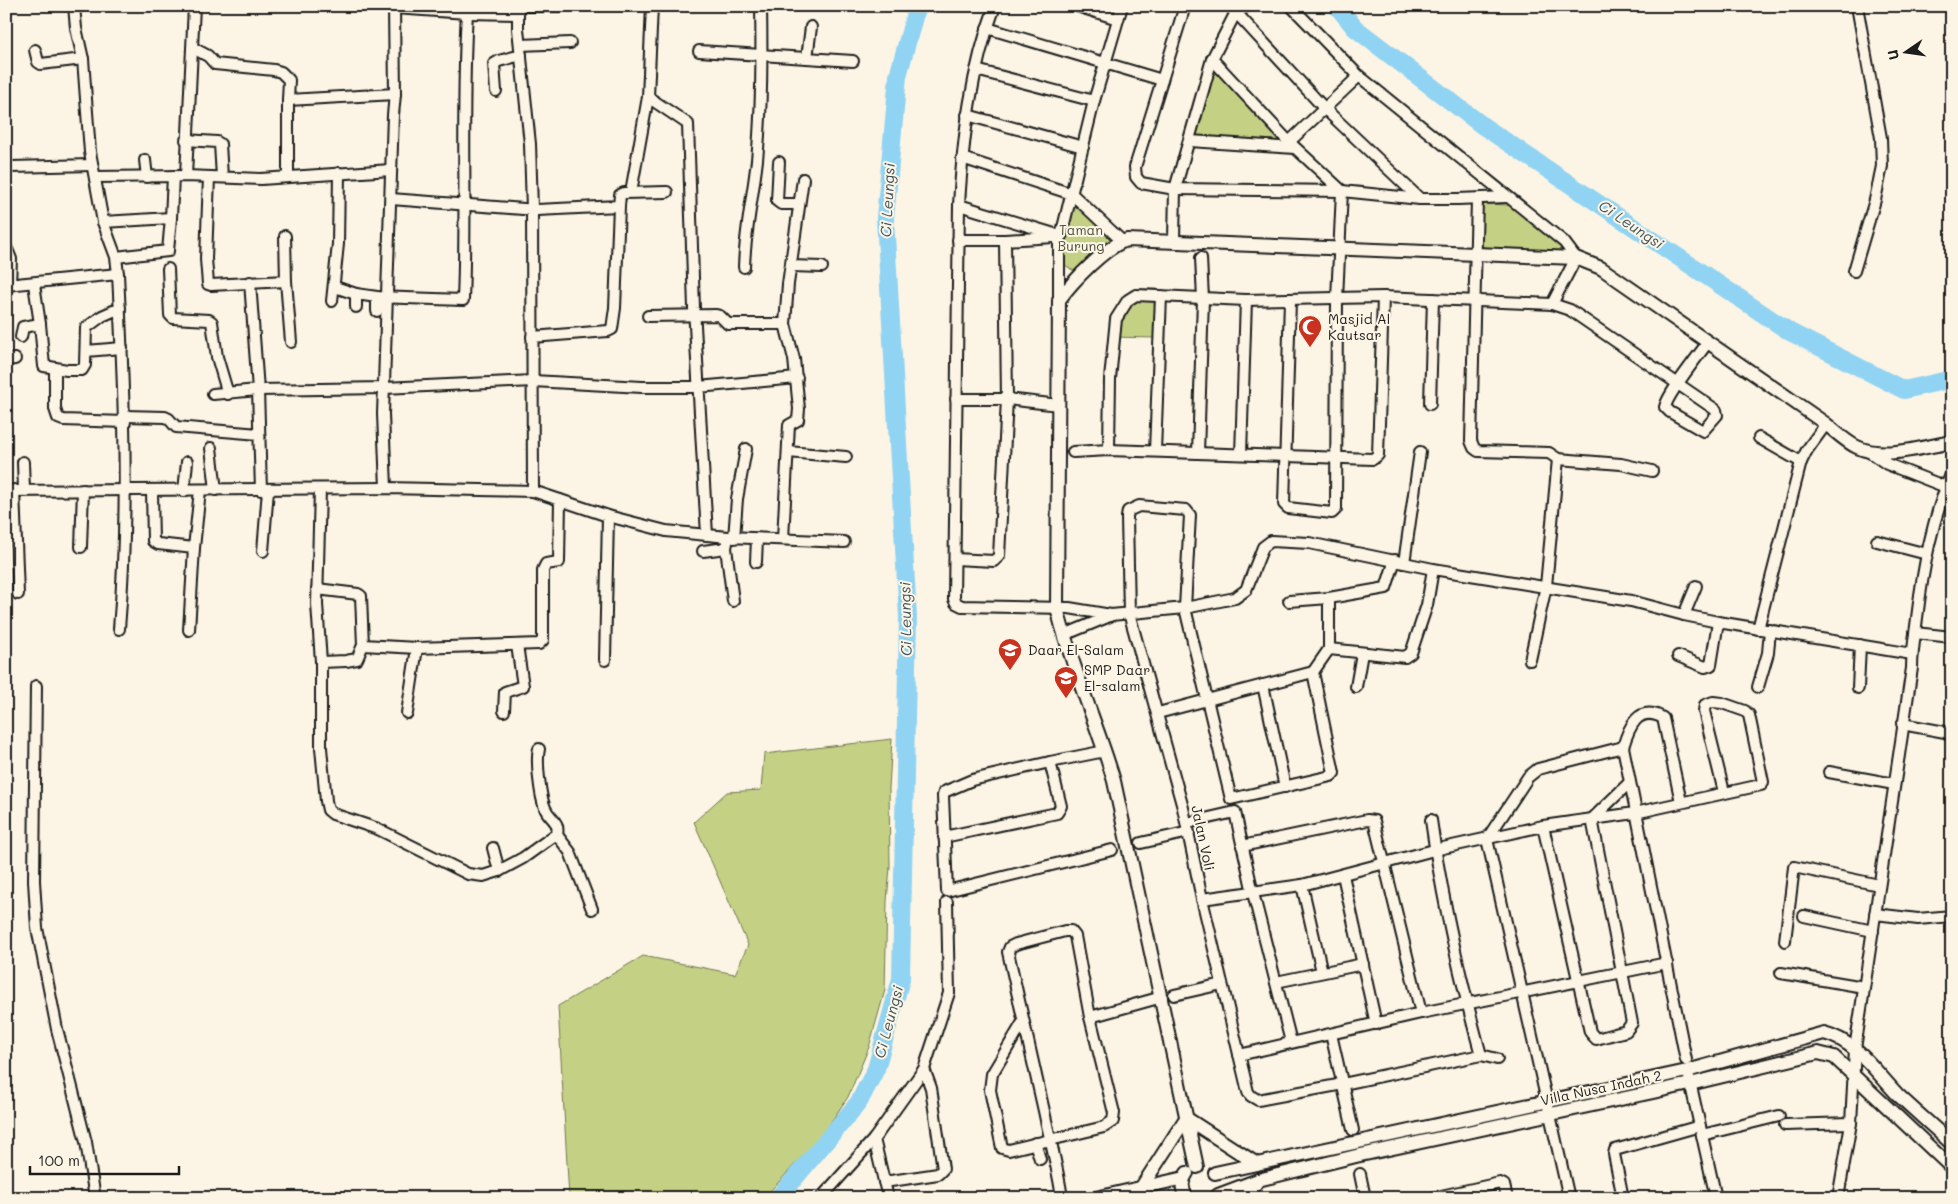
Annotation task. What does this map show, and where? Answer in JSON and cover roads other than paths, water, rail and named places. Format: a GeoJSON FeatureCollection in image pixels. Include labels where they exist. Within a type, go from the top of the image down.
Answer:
{"type":"FeatureCollection","features":[{"type":"Feature","properties":{"kind":"street"},"geometry":{"type":"LineString","coordinates":[[74,6],[76,28],[83,59],[92,166],[103,222],[116,257],[118,274],[125,419],[124,574],[119,629]]}},
{"type":"Feature","properties":{"kind":"street"},"geometry":{"type":"LineString","coordinates":[[186,176],[186,140],[194,6]]}},
{"type":"Feature","properties":{"kind":"street"},"geometry":{"type":"LineString","coordinates":[[526,6],[560,6]]}},
{"type":"Feature","properties":{"kind":"street"},"geometry":{"type":"LineString","coordinates":[[632,192],[648,98],[652,6]]}},
{"type":"Feature","properties":{"kind":"street"},"geometry":{"type":"LineString","coordinates":[[744,267],[745,243],[757,161],[762,56],[762,6]]}},
{"type":"Feature","properties":{"kind":"street"},"geometry":{"type":"LineString","coordinates":[[995,6],[976,70],[967,115],[962,158],[958,240],[956,559],[954,599],[956,604],[962,606],[1057,608],[1111,615],[1185,608],[1235,598],[1246,590],[1263,547],[1271,541],[1309,543],[1433,569],[1631,601],[1718,622],[1912,654]]}},
{"type":"Feature","properties":{"kind":"street"},"geometry":{"type":"LineString","coordinates":[[1077,6],[1118,19]]}},
{"type":"Feature","properties":{"kind":"street"},"geometry":{"type":"LineString","coordinates":[[1122,6],[1094,101],[1060,236],[1057,608],[1064,635],[1114,781],[1168,996],[1186,1118],[1197,1167]]}},
{"type":"Feature","properties":{"kind":"street"},"geometry":{"type":"LineString","coordinates":[[1185,6],[1135,167],[1138,181],[1145,185],[1175,189],[1342,191],[1420,199],[1508,197]]}},
{"type":"Feature","properties":{"kind":"street"},"geometry":{"type":"LineString","coordinates":[[1174,240],[1175,189],[1212,59],[1233,10],[1246,6]]}},
{"type":"Feature","properties":{"kind":"street"},"geometry":{"type":"LineString","coordinates":[[1291,6],[1359,76],[1564,242],[1576,258]]}},
{"type":"Feature","properties":{"kind":"street"},"geometry":{"type":"LineString","coordinates":[[1854,271],[1875,200],[1882,166],[1881,138],[1857,6]]}},
{"type":"Feature","properties":{"kind":"street"},"geometry":{"type":"LineString","coordinates":[[386,488],[382,298],[392,199],[391,170],[395,94],[394,7],[467,13],[518,10],[530,144],[533,491]]}},
{"type":"Feature","properties":{"kind":"street"},"geometry":{"type":"LineString","coordinates":[[1233,10],[1324,108],[1420,199]]}},
{"type":"Feature","properties":{"kind":"street"},"geometry":{"type":"LineString","coordinates":[[335,287],[356,294],[382,298],[463,300],[465,206],[463,109],[467,13]]}},
{"type":"Feature","properties":{"kind":"street"},"geometry":{"type":"LineString","coordinates":[[807,58],[811,27]]}},
{"type":"Feature","properties":{"kind":"street"},"geometry":{"type":"LineString","coordinates":[[987,28],[1107,62],[1162,80]]}},
{"type":"Feature","properties":{"kind":"street"},"geometry":{"type":"LineString","coordinates":[[496,91],[494,64],[521,50],[570,43]]}},
{"type":"Feature","properties":{"kind":"street"},"geometry":{"type":"LineString","coordinates":[[192,48],[208,56],[216,64],[274,70],[281,72],[289,80],[288,177]]}},
{"type":"Feature","properties":{"kind":"street"},"geometry":{"type":"LineString","coordinates":[[35,50],[38,62],[41,64],[83,59]]}},
{"type":"Feature","properties":{"kind":"street"},"geometry":{"type":"LineString","coordinates":[[699,51],[853,61]]}},
{"type":"Feature","properties":{"kind":"street"},"geometry":{"type":"LineString","coordinates":[[1212,59],[1292,145],[1342,191]]}},
{"type":"Feature","properties":{"kind":"street"},"geometry":{"type":"LineString","coordinates":[[976,70],[1094,101]]}},
{"type":"Feature","properties":{"kind":"street"},"geometry":{"type":"LineString","coordinates":[[1292,145],[1324,108],[1359,76]]}},
{"type":"Feature","properties":{"kind":"street"},"geometry":{"type":"LineString","coordinates":[[288,100],[395,94]]}},
{"type":"Feature","properties":{"kind":"street"},"geometry":{"type":"LineString","coordinates":[[648,98],[688,124],[694,315],[707,535]]}},
{"type":"Feature","properties":{"kind":"street"},"geometry":{"type":"LineString","coordinates":[[967,115],[1083,147]]}},
{"type":"Feature","properties":{"kind":"street"},"geometry":{"type":"LineString","coordinates":[[186,140],[217,142],[220,144],[222,177]]}},
{"type":"Feature","properties":{"kind":"street"},"geometry":{"type":"LineString","coordinates":[[1190,141],[1292,145]]}},
{"type":"Feature","properties":{"kind":"street"},"geometry":{"type":"LineString","coordinates":[[962,158],[1072,194],[1122,241]]}},
{"type":"Feature","properties":{"kind":"street"},"geometry":{"type":"LineString","coordinates":[[144,160],[147,177]]}},
{"type":"Feature","properties":{"kind":"street"},"geometry":{"type":"LineString","coordinates":[[779,162],[777,202],[782,204],[799,204]]}},
{"type":"Feature","properties":{"kind":"street"},"geometry":{"type":"LineString","coordinates":[[6,165],[11,167],[92,166]]}},
{"type":"Feature","properties":{"kind":"street"},"geometry":{"type":"LineString","coordinates":[[95,177],[186,176],[261,179],[391,170]]}},
{"type":"Feature","properties":{"kind":"street"},"geometry":{"type":"LineString","coordinates":[[332,301],[335,287],[339,220],[339,173]]}},
{"type":"Feature","properties":{"kind":"street"},"geometry":{"type":"LineString","coordinates":[[116,257],[168,251],[173,176]]}},
{"type":"Feature","properties":{"kind":"street"},"geometry":{"type":"LineString","coordinates":[[209,177],[206,281],[211,286],[286,281]]}},
{"type":"Feature","properties":{"kind":"street"},"geometry":{"type":"LineString","coordinates":[[783,539],[789,425],[797,421],[798,416],[797,378],[792,346],[784,324],[803,178]]}},
{"type":"Feature","properties":{"kind":"street"},"geometry":{"type":"LineString","coordinates":[[1290,300],[1285,455],[1286,507],[1332,513],[1336,509],[1337,299],[1342,191]]}},
{"type":"Feature","properties":{"kind":"street"},"geometry":{"type":"LineString","coordinates":[[532,337],[608,331],[612,329],[615,308],[620,195],[632,192],[667,192]]}},
{"type":"Feature","properties":{"kind":"street"},"geometry":{"type":"LineString","coordinates":[[392,199],[465,206],[532,209],[619,206]]}},
{"type":"Feature","properties":{"kind":"street"},"geometry":{"type":"LineString","coordinates":[[1477,199],[1471,441],[1474,448],[1478,451],[1549,453],[1558,459],[1621,464],[1652,471]]}},
{"type":"Feature","properties":{"kind":"street"},"geometry":{"type":"LineString","coordinates":[[959,204],[1060,236]]}},
{"type":"Feature","properties":{"kind":"street"},"geometry":{"type":"LineString","coordinates":[[103,222],[171,218]]}},
{"type":"Feature","properties":{"kind":"street"},"geometry":{"type":"LineString","coordinates":[[285,236],[290,342]]}},
{"type":"Feature","properties":{"kind":"street"},"geometry":{"type":"LineString","coordinates":[[958,240],[1005,240],[1060,236]]}},
{"type":"Feature","properties":{"kind":"street"},"geometry":{"type":"LineString","coordinates":[[956,559],[994,561],[999,556],[1007,399],[1005,240]]}},
{"type":"Feature","properties":{"kind":"street"},"geometry":{"type":"LineString","coordinates":[[1059,300],[1071,283],[1122,241],[1127,240],[1174,240],[1576,258],[1601,268],[1855,446],[1868,451],[1884,453],[1952,442]]}},
{"type":"Feature","properties":{"kind":"street"},"geometry":{"type":"LineString","coordinates":[[6,247],[11,259],[8,285],[34,284],[118,274]]}},
{"type":"Feature","properties":{"kind":"street"},"geometry":{"type":"LineString","coordinates":[[1198,453],[1204,299],[1201,258]]}},
{"type":"Feature","properties":{"kind":"street"},"geometry":{"type":"LineString","coordinates":[[1552,304],[1576,258]]}},
{"type":"Feature","properties":{"kind":"street"},"geometry":{"type":"LineString","coordinates":[[791,266],[822,267]]}},
{"type":"Feature","properties":{"kind":"street"},"geometry":{"type":"LineString","coordinates":[[168,269],[170,314],[173,318],[209,320],[212,322],[218,357],[228,394]]}},
{"type":"Feature","properties":{"kind":"street"},"geometry":{"type":"LineString","coordinates":[[250,282],[264,490],[263,552]]}},
{"type":"Feature","properties":{"kind":"street"},"geometry":{"type":"LineString","coordinates":[[34,284],[43,364],[45,367],[82,370],[85,366],[85,330],[87,326],[102,316],[120,308]]}},
{"type":"Feature","properties":{"kind":"street"},"geometry":{"type":"LineString","coordinates":[[356,294],[356,307]]}},
{"type":"Feature","properties":{"kind":"street"},"geometry":{"type":"LineString","coordinates":[[1109,450],[1110,379],[1116,319],[1128,300],[1134,296],[1246,300],[1383,297],[1552,304],[1570,310],[1678,385],[1716,410],[1717,415],[1705,430],[1701,431],[1667,410],[1666,402],[1678,385],[1708,342]]}},
{"type":"Feature","properties":{"kind":"street"},"geometry":{"type":"LineString","coordinates":[[1155,451],[1161,296]]}},
{"type":"Feature","properties":{"kind":"street"},"geometry":{"type":"LineString","coordinates":[[1073,452],[1109,450],[1155,451],[1336,456],[1371,459],[1378,455],[1383,297]]}},
{"type":"Feature","properties":{"kind":"street"},"geometry":{"type":"LineString","coordinates":[[378,311],[382,298]]}},
{"type":"Feature","properties":{"kind":"street"},"geometry":{"type":"LineString","coordinates":[[1430,404],[1433,299]]}},
{"type":"Feature","properties":{"kind":"street"},"geometry":{"type":"LineString","coordinates":[[1241,454],[1246,300]]}},
{"type":"Feature","properties":{"kind":"street"},"geometry":{"type":"LineString","coordinates":[[648,316],[718,315],[728,324],[784,324]]}},
{"type":"Feature","properties":{"kind":"street"},"geometry":{"type":"LineString","coordinates":[[21,337],[23,327],[40,324]]}},
{"type":"Feature","properties":{"kind":"street"},"geometry":{"type":"LineString","coordinates":[[86,351],[122,348]]}},
{"type":"Feature","properties":{"kind":"street"},"geometry":{"type":"LineString","coordinates":[[55,368],[55,409],[58,418],[63,420],[165,417],[176,427],[259,434]]}},
{"type":"Feature","properties":{"kind":"street"},"geometry":{"type":"LineString","coordinates":[[213,394],[258,390],[384,388],[533,381],[698,387],[797,378]]}},
{"type":"Feature","properties":{"kind":"street"},"geometry":{"type":"LineString","coordinates":[[956,399],[1007,399],[1059,405]]}},
{"type":"Feature","properties":{"kind":"street"},"geometry":{"type":"LineString","coordinates":[[1758,628],[1801,462],[1807,450],[1826,424]]}},
{"type":"Feature","properties":{"kind":"street"},"geometry":{"type":"LineString","coordinates":[[1759,438],[1801,462]]}},
{"type":"Feature","properties":{"kind":"street"},"geometry":{"type":"LineString","coordinates":[[211,448],[216,490]]}},
{"type":"Feature","properties":{"kind":"street"},"geometry":{"type":"LineString","coordinates":[[733,601],[729,541],[746,449]]}},
{"type":"Feature","properties":{"kind":"street"},"geometry":{"type":"LineString","coordinates":[[1838,1198],[1851,1123],[1855,1049],[1902,724],[1912,668],[1912,654],[1923,570],[1949,481],[1886,464],[1868,451]]}},
{"type":"Feature","properties":{"kind":"street"},"geometry":{"type":"LineString","coordinates":[[788,452],[846,457]]}},
{"type":"Feature","properties":{"kind":"street"},"geometry":{"type":"LineString","coordinates":[[1289,601],[1329,598],[1386,588],[1400,561],[1420,452]]}},
{"type":"Feature","properties":{"kind":"street"},"geometry":{"type":"LineString","coordinates":[[1530,660],[1546,586],[1558,459]]}},
{"type":"Feature","properties":{"kind":"street"},"geometry":{"type":"LineString","coordinates":[[18,594],[15,490],[23,462]]}},
{"type":"Feature","properties":{"kind":"street"},"geometry":{"type":"LineString","coordinates":[[184,491],[187,462]]}},
{"type":"Feature","properties":{"kind":"street"},"geometry":{"type":"LineString","coordinates":[[15,490],[184,491],[386,488],[533,491],[608,516],[666,531],[707,535],[729,541]]}},
{"type":"Feature","properties":{"kind":"street"},"geometry":{"type":"LineString","coordinates":[[320,489],[317,604],[321,662],[323,776],[326,801],[330,812],[378,829],[468,874],[483,876],[499,871],[523,858],[557,835]]}},
{"type":"Feature","properties":{"kind":"street"},"geometry":{"type":"LineString","coordinates":[[81,547],[83,490]]}},
{"type":"Feature","properties":{"kind":"street"},"geometry":{"type":"LineString","coordinates":[[152,490],[153,540],[158,544],[194,548]]}},
{"type":"Feature","properties":{"kind":"street"},"geometry":{"type":"LineString","coordinates":[[189,630],[200,490]]}},
{"type":"Feature","properties":{"kind":"street"},"geometry":{"type":"LineString","coordinates":[[362,645],[417,648],[538,644],[542,640],[543,570],[545,565],[559,562],[560,500]]}},
{"type":"Feature","properties":{"kind":"street","name":"Jalan Voli"},"geometry":{"type":"LineString","coordinates":[[1185,608],[1190,513],[1186,510],[1138,506],[1128,510],[1129,613],[1158,713],[1188,828],[1202,900],[1248,1092],[1258,1100],[1481,1055],[1497,1059]]}},
{"type":"Feature","properties":{"kind":"street"},"geometry":{"type":"LineString","coordinates":[[605,660],[608,516]]}},
{"type":"Feature","properties":{"kind":"street"},"geometry":{"type":"LineString","coordinates":[[756,562],[757,539]]}},
{"type":"Feature","properties":{"kind":"street"},"geometry":{"type":"LineString","coordinates":[[703,551],[729,541],[757,539],[844,542]]}},
{"type":"Feature","properties":{"kind":"street"},"geometry":{"type":"LineString","coordinates":[[1876,542],[1927,554]]}},
{"type":"Feature","properties":{"kind":"street"},"geometry":{"type":"LineString","coordinates":[[1330,649],[1405,656],[1412,653],[1427,605],[1433,569]]}},
{"type":"Feature","properties":{"kind":"street"},"geometry":{"type":"LineString","coordinates":[[1684,615],[1696,586]]}},
{"type":"Feature","properties":{"kind":"street"},"geometry":{"type":"LineString","coordinates":[[317,589],[360,595],[362,645],[355,660],[321,662]]}},
{"type":"Feature","properties":{"kind":"street"},"geometry":{"type":"LineString","coordinates":[[1158,713],[1313,672],[1330,649],[1329,598]]}},
{"type":"Feature","properties":{"kind":"street"},"geometry":{"type":"LineString","coordinates":[[1185,608],[1231,799],[1331,776],[1334,773],[1313,672]]}},
{"type":"Feature","properties":{"kind":"street"},"geometry":{"type":"LineString","coordinates":[[1064,635],[1111,615]]}},
{"type":"Feature","properties":{"kind":"street"},"geometry":{"type":"LineString","coordinates":[[1678,656],[1705,667],[1711,665],[1718,622]]}},
{"type":"Feature","properties":{"kind":"street"},"geometry":{"type":"LineString","coordinates":[[1758,687],[1768,653],[1770,630]]}},
{"type":"Feature","properties":{"kind":"street"},"geometry":{"type":"LineString","coordinates":[[1915,633],[1952,638]]}},
{"type":"Feature","properties":{"kind":"street"},"geometry":{"type":"LineString","coordinates":[[504,711],[505,692],[523,686],[517,645]]}},
{"type":"Feature","properties":{"kind":"street"},"geometry":{"type":"LineString","coordinates":[[1858,688],[1860,645]]}},
{"type":"Feature","properties":{"kind":"street"},"geometry":{"type":"LineString","coordinates":[[407,713],[417,648]]}},
{"type":"Feature","properties":{"kind":"street"},"geometry":{"type":"LineString","coordinates":[[1356,687],[1362,653]]}},
{"type":"Feature","properties":{"kind":"street"},"geometry":{"type":"LineString","coordinates":[[1264,685],[1285,787]]}},
{"type":"Feature","properties":{"kind":"street"},"geometry":{"type":"LineString","coordinates":[[36,686],[34,881],[37,928],[57,1029],[86,1142],[95,1198]]}},
{"type":"Feature","properties":{"kind":"street"},"geometry":{"type":"LineString","coordinates":[[1202,900],[1302,885],[1434,850],[1543,826],[1635,813],[1761,785],[1763,783],[1749,715],[1745,711],[1713,702],[1705,705],[1704,710],[1724,792]]}},
{"type":"Feature","properties":{"kind":"street"},"geometry":{"type":"LineString","coordinates":[[1680,802],[1663,718],[1654,713],[1643,714],[1629,728],[1622,748],[1690,1084],[1716,1198]]}},
{"type":"Feature","properties":{"kind":"street"},"geometry":{"type":"LineString","coordinates":[[1902,724],[1946,732],[1952,736]]}},
{"type":"Feature","properties":{"kind":"street"},"geometry":{"type":"LineString","coordinates":[[539,748],[538,762],[544,806],[556,822],[558,828],[557,835],[570,852],[592,910]]}},
{"type":"Feature","properties":{"kind":"street"},"geometry":{"type":"LineString","coordinates":[[1569,1198],[1487,839],[1532,773],[1622,748]]}},
{"type":"Feature","properties":{"kind":"street"},"geometry":{"type":"LineString","coordinates":[[1105,751],[972,780],[948,789],[943,796],[947,891],[1112,850]]}},
{"type":"Feature","properties":{"kind":"street"},"geometry":{"type":"LineString","coordinates":[[944,836],[1057,813],[1061,806],[1050,762]]}},
{"type":"Feature","properties":{"kind":"street"},"geometry":{"type":"LineString","coordinates":[[1830,772],[1894,784]]}},
{"type":"Feature","properties":{"kind":"street"},"geometry":{"type":"LineString","coordinates":[[1592,819],[1629,783]]}},
{"type":"Feature","properties":{"kind":"street"},"geometry":{"type":"LineString","coordinates":[[1141,844],[1235,812],[1253,893],[1291,1042]]}},
{"type":"Feature","properties":{"kind":"street"},"geometry":{"type":"LineString","coordinates":[[1242,846],[1371,819],[1376,823],[1421,1013]]}},
{"type":"Feature","properties":{"kind":"street"},"geometry":{"type":"LineString","coordinates":[[1543,826],[1590,1032],[1596,1039],[1626,1031],[1631,1026],[1592,819]]}},
{"type":"Feature","properties":{"kind":"street"},"geometry":{"type":"LineString","coordinates":[[1431,820],[1434,850],[1481,1055]]}},
{"type":"Feature","properties":{"kind":"street"},"geometry":{"type":"LineString","coordinates":[[493,848],[499,871]]}},
{"type":"Feature","properties":{"kind":"street"},"geometry":{"type":"LineString","coordinates":[[1785,941],[1795,867],[1879,885]]}},
{"type":"Feature","properties":{"kind":"street"},"geometry":{"type":"LineString","coordinates":[[1343,875],[1376,1024]]}},
{"type":"Feature","properties":{"kind":"street"},"geometry":{"type":"LineString","coordinates":[[1302,885],[1322,972]]}},
{"type":"Feature","properties":{"kind":"street"},"geometry":{"type":"LineString","coordinates":[[821,1198],[874,1140],[924,1069],[949,993],[947,902]]}},
{"type":"Feature","properties":{"kind":"street"},"geometry":{"type":"LineString","coordinates":[[1875,914],[1918,918],[1952,916]]}},
{"type":"Feature","properties":{"kind":"street"},"geometry":{"type":"LineString","coordinates":[[1804,916],[1873,931]]}},
{"type":"Feature","properties":{"kind":"street"},"geometry":{"type":"LineString","coordinates":[[1023,1022],[992,1074],[990,1090],[1002,1148],[1009,1150],[1050,1139],[1104,1127],[1112,1121],[1114,1113],[1090,1016],[1076,936],[1071,932],[1065,931],[1016,944],[1009,949],[1023,1022],[1050,1139],[1062,1198]]}},
{"type":"Feature","properties":{"kind":"street"},"geometry":{"type":"LineString","coordinates":[[1239,1055],[1421,1013],[1667,963]]}},
{"type":"Feature","properties":{"kind":"street"},"geometry":{"type":"LineString","coordinates":[[1276,982],[1363,964]]}},
{"type":"Feature","properties":{"kind":"street"},"geometry":{"type":"LineString","coordinates":[[1781,973],[1864,987]]}},
{"type":"Feature","properties":{"kind":"street"},"geometry":{"type":"LineString","coordinates":[[1090,1016],[1222,984]]}},
{"type":"Feature","properties":{"kind":"street","name":"Villa Nusa Indah 2"},"geometry":{"type":"LineString","coordinates":[[1215,1173],[1548,1101],[1687,1065],[1824,1033],[1842,1040],[1855,1049],[1898,1095],[1952,1144]]}},
{"type":"Feature","properties":{"kind":"street"},"geometry":{"type":"LineString","coordinates":[[1330,1034],[1353,1130]]}},
{"type":"Feature","properties":{"kind":"street","name":"Villa Nusa Indah 2"},"geometry":{"type":"LineString","coordinates":[[1217,1196],[1258,1180],[1407,1145],[1690,1084],[1818,1053],[1834,1057],[1952,1168]]}},
{"type":"Feature","properties":{"kind":"street"},"geometry":{"type":"LineString","coordinates":[[884,1182],[938,1174],[943,1169],[931,1088],[924,1069]]}},
{"type":"Feature","properties":{"kind":"street"},"geometry":{"type":"LineString","coordinates":[[1623,1198],[1614,1154],[1615,1150],[1779,1116]]}},
{"type":"Feature","properties":{"kind":"street"},"geometry":{"type":"LineString","coordinates":[[1186,1118],[1256,1164]]}},
{"type":"Feature","properties":{"kind":"street"},"geometry":{"type":"LineString","coordinates":[[1141,1188],[1186,1118]]}},
{"type":"Feature","properties":{"kind":"street"},"geometry":{"type":"LineString","coordinates":[[1785,1125],[1851,1123]]}},
{"type":"Feature","properties":{"kind":"street"},"geometry":{"type":"LineString","coordinates":[[874,1140],[888,1198]]}},
{"type":"Feature","properties":{"kind":"street"},"geometry":{"type":"LineString","coordinates":[[1035,1143],[1040,1159]]}},
{"type":"Feature","properties":{"kind":"street"},"geometry":{"type":"LineString","coordinates":[[1187,1198],[1182,1189],[1184,1178],[1192,1169],[1197,1167],[1204,1167],[1215,1173],[1220,1187],[1217,1196]]}},
{"type":"Feature","properties":{"kind":"street"},"geometry":{"type":"LineString","coordinates":[[1360,1174],[1365,1198]]}},
{"type":"Feature","properties":{"kind":"street"},"geometry":{"type":"LineString","coordinates":[[1096,1198],[1184,1178]]}},
{"type":"Feature","properties":{"kind":"street"},"geometry":{"type":"LineString","coordinates":[[1246,1198],[1258,1180]]}},
{"type":"Feature","properties":{"kind":"street"},"geometry":{"type":"LineString","coordinates":[[1432,1198],[1500,1183],[1504,1185],[1507,1198]]}},
{"type":"Feature","properties":{"kind":"waterway","name":"Ci Leungsi"},"geometry":{"type":"LineString","coordinates":[[778,1198],[859,1102],[876,1069],[901,979],[908,617],[885,218],[898,76],[917,6]]}},
{"type":"Feature","properties":{"kind":"waterway","name":"Ci Leungsi"},"geometry":{"type":"LineString","coordinates":[[1337,6],[1355,28],[1483,126],[1790,332],[1904,390],[1952,379]]}},
{"type":"Feature","properties":{"kind":"place","name":"Masjid Al Kautsar"},"geometry":{"type":"Point","coordinates":[1310,348]}},
{"type":"Feature","properties":{"kind":"place","name":"Daar El-Salam"},"geometry":{"type":"Point","coordinates":[1010,671]}},
{"type":"Feature","properties":{"kind":"place","name":"SMP Daar El-salam"},"geometry":{"type":"Point","coordinates":[1066,699]}},
{"type":"Feature","properties":{"kind":"park label","name":"Taman Burung"},"geometry":{"type":"Point","coordinates":[1081,238]}}]}
